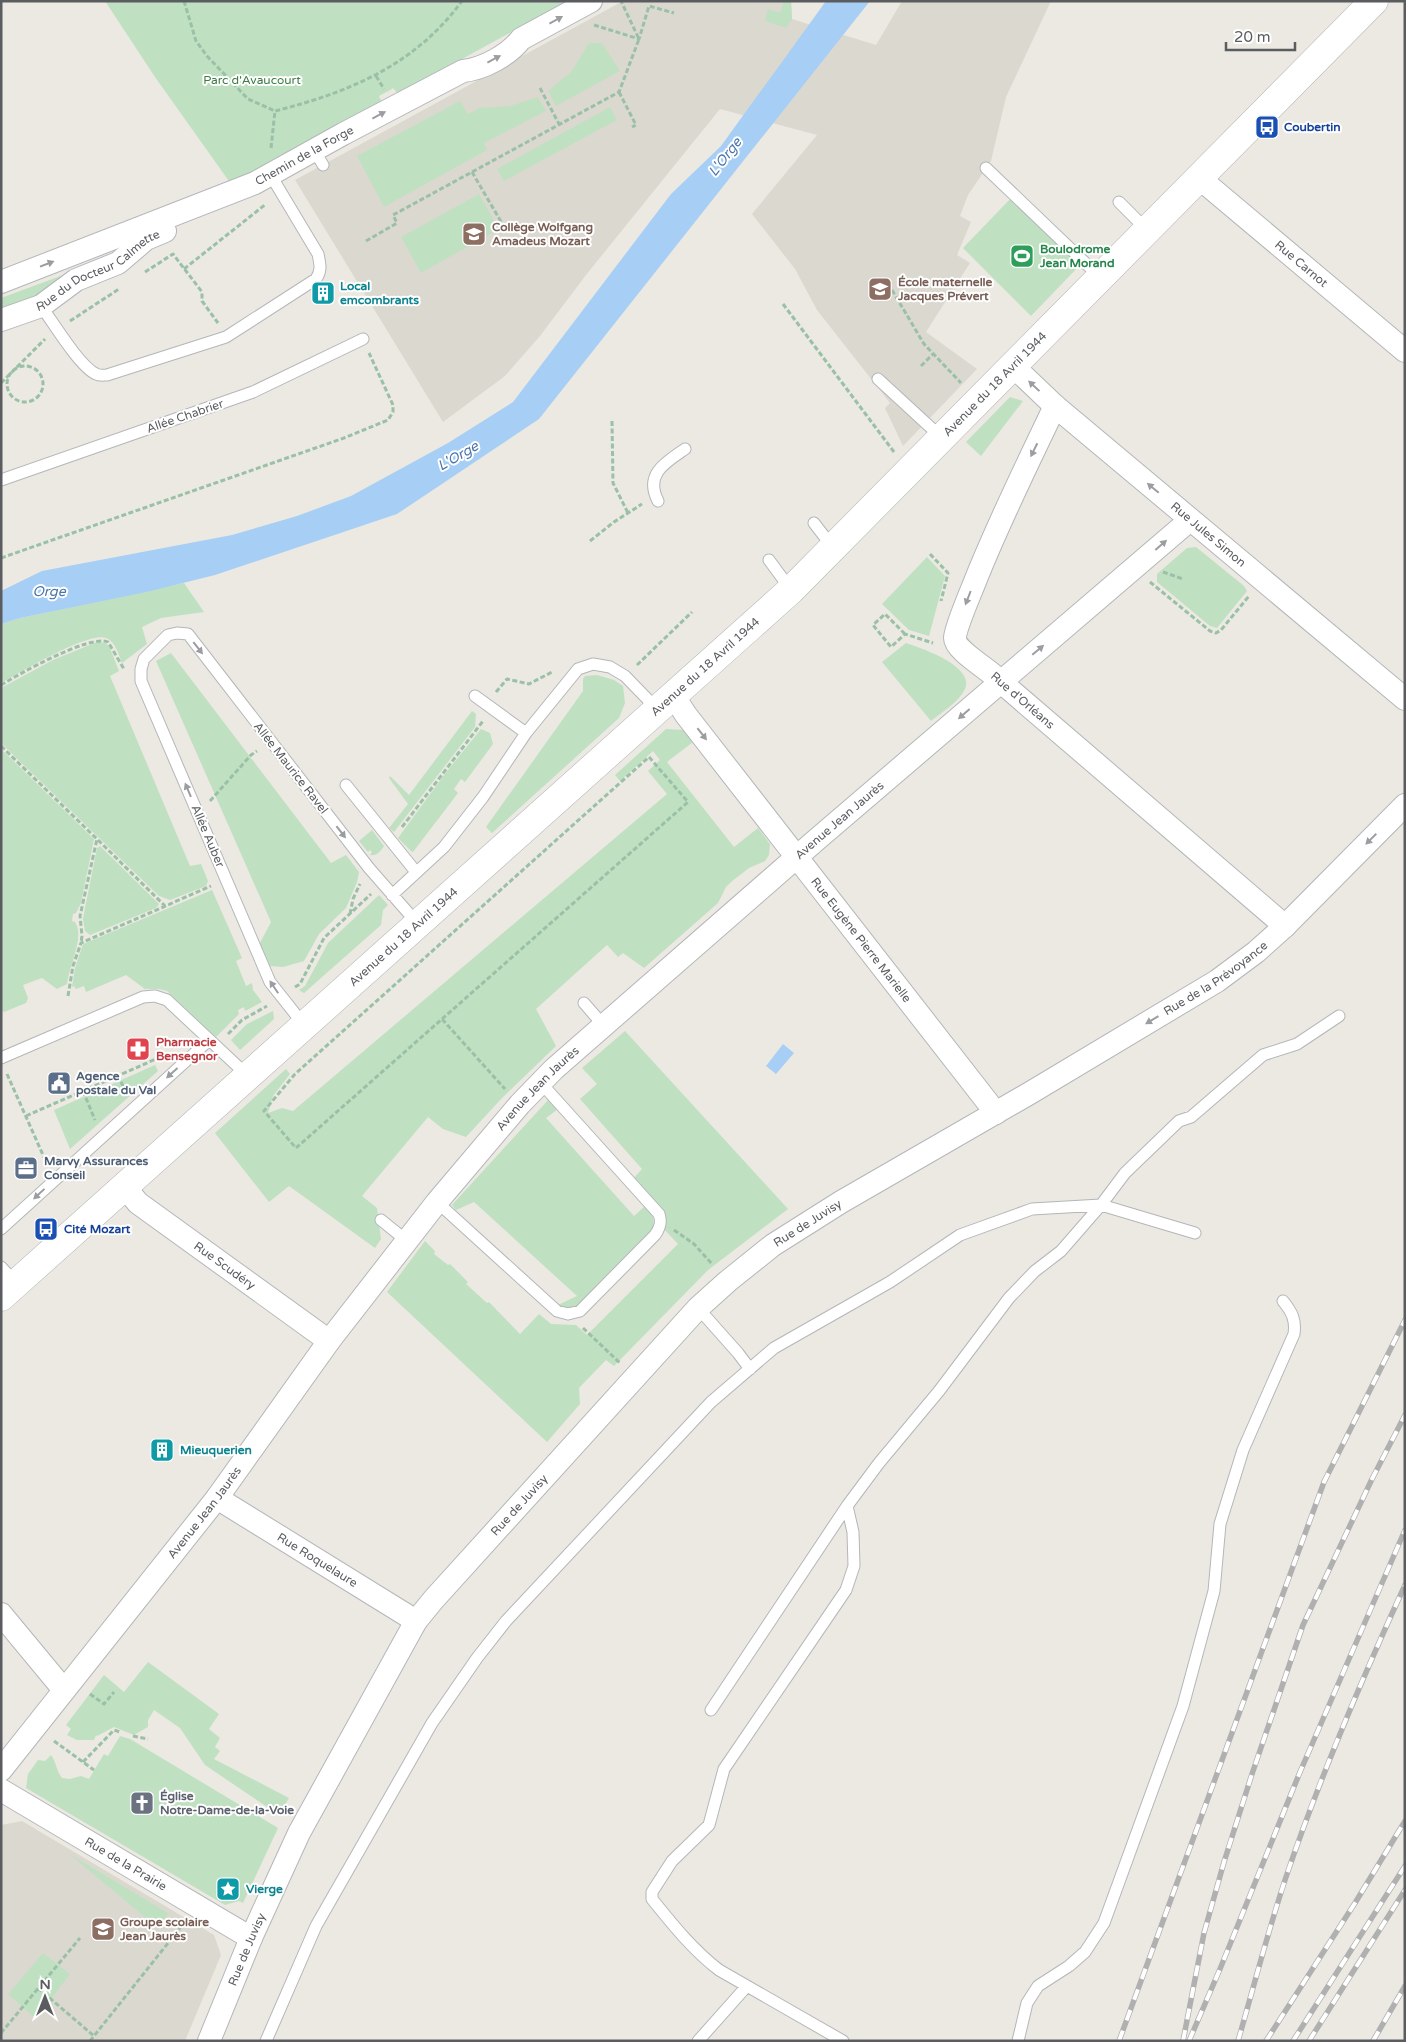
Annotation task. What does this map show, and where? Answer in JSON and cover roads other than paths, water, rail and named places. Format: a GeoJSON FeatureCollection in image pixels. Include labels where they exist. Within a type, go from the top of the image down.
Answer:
{"type":"FeatureCollection","features":[{"type":"Feature","properties":{"kind":"street","name":"Chemin de la Forge"},"geometry":{"type":"LineString","coordinates":[[1,282],[254,183],[276,179],[318,157],[462,71],[473,70],[514,49],[521,39],[591,1]]}},
{"type":"Feature","properties":{"kind":"street","name":"Avenue du 18 Avril 1944"},"geometry":{"type":"LineString","coordinates":[[6,1282],[124,1186],[792,590],[1374,1]]}},
{"type":"Feature","properties":{"kind":"street","name":"Rue Carnot"},"geometry":{"type":"LineString","coordinates":[[1198,178],[1405,351]]}},
{"type":"Feature","properties":{"kind":"street","name":"Rue du Docteur Calmette"},"geometry":{"type":"LineString","coordinates":[[1,320],[42,306],[76,280],[118,263],[146,239],[208,214],[212,206],[211,201]]}},
{"type":"Feature","properties":{"kind":"street","name":"Rue Jules Simon"},"geometry":{"type":"LineString","coordinates":[[1013,366],[1055,406],[1405,699]]}},
{"type":"Feature","properties":{"kind":"street","name":"Rue d'Orléans"},"geometry":{"type":"LineString","coordinates":[[1055,406],[995,532],[966,602],[955,638],[958,647],[995,674],[1001,682],[1285,926]]}},
{"type":"Feature","properties":{"kind":"street","name":"Avenue Jean Jaurès"},"geometry":{"type":"LineString","coordinates":[[1,1770],[217,1498],[329,1341],[406,1241],[520,1104],[604,1026],[1190,520]]}},
{"type":"Feature","properties":{"kind":"street","name":"Rue Eugène Pierre Marielle"},"geometry":{"type":"LineString","coordinates":[[666,702],[686,715],[996,1112]]}},
{"type":"Feature","properties":{"kind":"street","name":"Rue de la Prévoyance"},"geometry":{"type":"LineString","coordinates":[[996,1112],[1217,981],[1256,952],[1285,926],[1405,805]]}},
{"type":"Feature","properties":{"kind":"street","name":"Rue de Juvisy"},"geometry":{"type":"LineString","coordinates":[[209,2041],[251,1938],[299,1833],[416,1621],[434,1599],[698,1308],[728,1281],[773,1245],[841,1202],[996,1112]]}},
{"type":"Feature","properties":{"kind":"street","name":"Rue Scudéry"},"geometry":{"type":"LineString","coordinates":[[124,1186],[138,1202],[329,1341]]}},
{"type":"Feature","properties":{"kind":"street","name":"Rue Roquelaure"},"geometry":{"type":"LineString","coordinates":[[217,1498],[416,1621]]}},
{"type":"Feature","properties":{"kind":"street"},"geometry":{"type":"LineString","coordinates":[[1,1614],[68,1686]]}},
{"type":"Feature","properties":{"kind":"street","name":"Rue de la Prairie"},"geometry":{"type":"LineString","coordinates":[[1,1790],[251,1938]]}},
{"type":"Feature","properties":{"kind":"lane"},"geometry":{"type":"LineString","coordinates":[[986,168],[1100,278]]}},
{"type":"Feature","properties":{"kind":"lane"},"geometry":{"type":"LineString","coordinates":[[42,306],[83,364],[101,376],[226,337],[316,279],[320,273],[321,265],[318,254],[276,179]]}},
{"type":"Feature","properties":{"kind":"lane"},"geometry":{"type":"LineString","coordinates":[[1119,202],[1147,230]]}},
{"type":"Feature","properties":{"kind":"lane","name":"Allée Chabrier"},"geometry":{"type":"LineString","coordinates":[[1,480],[252,392],[363,339]]}},
{"type":"Feature","properties":{"kind":"lane"},"geometry":{"type":"LineString","coordinates":[[878,379],[943,439]]}},
{"type":"Feature","properties":{"kind":"lane"},"geometry":{"type":"LineString","coordinates":[[656,497],[655,479],[657,471],[663,463],[684,449]]}},
{"type":"Feature","properties":{"kind":"lane"},"geometry":{"type":"LineString","coordinates":[[814,522],[834,549]]}},
{"type":"Feature","properties":{"kind":"lane"},"geometry":{"type":"LineString","coordinates":[[769,560],[792,590]]}},
{"type":"Feature","properties":{"kind":"lane","name":"Allée Maurice Ravel"},"geometry":{"type":"LineString","coordinates":[[160,643],[168,635],[177,633],[188,634],[369,868],[418,924]]}},
{"type":"Feature","properties":{"kind":"lane","name":"Allée Auber"},"geometry":{"type":"LineString","coordinates":[[160,643],[144,659],[140,670],[141,681],[270,982],[304,1025]]}},
{"type":"Feature","properties":{"kind":"lane"},"geometry":{"type":"LineString","coordinates":[[392,895],[444,847],[483,797],[526,733],[578,669],[593,664],[610,667],[666,702]]}},
{"type":"Feature","properties":{"kind":"lane"},"geometry":{"type":"LineString","coordinates":[[475,696],[526,733]]}},
{"type":"Feature","properties":{"kind":"lane"},"geometry":{"type":"LineString","coordinates":[[346,785],[416,872]]}},
{"type":"Feature","properties":{"kind":"lane"},"geometry":{"type":"LineString","coordinates":[[3,1063],[142,997],[155,996],[167,1000],[248,1076]]}},
{"type":"Feature","properties":{"kind":"lane"},"geometry":{"type":"LineString","coordinates":[[584,1003],[604,1026]]}},
{"type":"Feature","properties":{"kind":"lane"},"geometry":{"type":"LineString","coordinates":[[711,1710],[847,1506],[879,1463],[939,1391],[1009,1298],[1035,1271],[1061,1251],[1101,1205],[1125,1172],[1179,1121],[1191,1117],[1263,1055],[1297,1044],[1339,1016]]}},
{"type":"Feature","properties":{"kind":"lane"},"geometry":{"type":"LineString","coordinates":[[1,1229],[177,1069],[212,1044]]}},
{"type":"Feature","properties":{"kind":"lane"},"geometry":{"type":"LineString","coordinates":[[437,1202],[557,1311],[568,1314],[580,1311],[654,1235],[660,1226],[659,1214],[541,1083]]}},
{"type":"Feature","properties":{"kind":"lane"},"geometry":{"type":"LineString","coordinates":[[266,2041],[316,1926],[432,1723],[476,1658],[506,1621],[710,1402],[774,1348],[890,1282],[960,1235],[1032,1209],[1101,1205],[1194,1233]]}},
{"type":"Feature","properties":{"kind":"lane"},"geometry":{"type":"LineString","coordinates":[[381,1220],[406,1241]]}},
{"type":"Feature","properties":{"kind":"lane"},"geometry":{"type":"LineString","coordinates":[[1018,2041],[1027,2003],[1038,1986],[1069,1966],[1084,1952],[1104,1923],[1180,1715],[1214,1591],[1220,1524],[1243,1450],[1294,1334],[1293,1314],[1283,1301]]}},
{"type":"Feature","properties":{"kind":"lane"},"geometry":{"type":"LineString","coordinates":[[698,1308],[738,1352],[750,1369]]}},
{"type":"Feature","properties":{"kind":"lane"},"geometry":{"type":"LineString","coordinates":[[843,2041],[719,1970],[696,1952],[652,1899],[652,1892],[672,1861],[709,1825],[724,1769],[846,1590],[854,1566],[853,1532],[847,1506]]}},
{"type":"Feature","properties":{"kind":"lane"},"geometry":{"type":"LineString","coordinates":[[698,2041],[747,1986]]}},
{"type":"Feature","properties":{"kind":"water","name":"Orge"},"geometry":{"type":"Polygon","coordinates":[[[826,1],[870,1],[539,419],[397,514],[215,575],[151,591],[20,618],[1,624],[1,591],[42,571],[232,535],[297,516],[351,496],[448,443],[513,402],[671,194],[721,146],[826,1]]]}},
{"type":"Feature","properties":{"kind":"water"},"geometry":{"type":"Polygon","coordinates":[[[783,1044],[794,1053],[776,1074],[766,1066],[783,1044]]]}},
{"type":"Feature","properties":{"kind":"railway"},"geometry":{"type":"LineString","coordinates":[[1119,2041],[1324,1482],[1405,1320]]}},
{"type":"Feature","properties":{"kind":"railway"},"geometry":{"type":"LineString","coordinates":[[1183,2041],[1204,1933],[1224,1862],[1303,1625],[1372,1479],[1405,1415]]}},
{"type":"Feature","properties":{"kind":"railway"},"geometry":{"type":"LineString","coordinates":[[1189,2041],[1300,1772],[1405,1530]]}},
{"type":"Feature","properties":{"kind":"railway"},"geometry":{"type":"LineString","coordinates":[[1238,2041],[1273,1918],[1299,1840],[1342,1730],[1405,1585]]}},
{"type":"Feature","properties":{"kind":"railway"},"geometry":{"type":"LineString","coordinates":[[1266,2041],[1355,1903],[1405,1821]]}},
{"type":"Feature","properties":{"kind":"railway"},"geometry":{"type":"LineString","coordinates":[[1293,2041],[1405,1866]]}},
{"type":"Feature","properties":{"kind":"railway"},"geometry":{"type":"LineString","coordinates":[[1309,2041],[1405,1890]]}},
{"type":"Feature","properties":{"kind":"railway"},"geometry":{"type":"LineString","coordinates":[[1373,2041],[1405,1986]]}},
{"type":"Feature","properties":{"kind":"place","name":"Coubertin"},"geometry":{"type":"Point","coordinates":[1267,127]}},
{"type":"Feature","properties":{"kind":"place","name":"Collège Wolfgang Amadeus Mozart"},"geometry":{"type":"Point","coordinates":[474,234]}},
{"type":"Feature","properties":{"kind":"place","name":"Boulodrome Jean Morand"},"geometry":{"type":"Point","coordinates":[1022,256]}},
{"type":"Feature","properties":{"kind":"place","name":"École maternelle Jacques Prévert"},"geometry":{"type":"Point","coordinates":[880,289]}},
{"type":"Feature","properties":{"kind":"place","name":"Local emcombrants"},"geometry":{"type":"Point","coordinates":[323,293]}},
{"type":"Feature","properties":{"kind":"place","name":"Pharmacie Bensegnor"},"geometry":{"type":"Point","coordinates":[138,1049]}},
{"type":"Feature","properties":{"kind":"place","name":"Agence postale du Val"},"geometry":{"type":"Point","coordinates":[59,1083]}},
{"type":"Feature","properties":{"kind":"place","name":"Marvy Assurances Conseil"},"geometry":{"type":"Point","coordinates":[26,1168]}},
{"type":"Feature","properties":{"kind":"place","name":"Cité Mozart"},"geometry":{"type":"Point","coordinates":[46,1229]}},
{"type":"Feature","properties":{"kind":"place","name":"Mieuquerien"},"geometry":{"type":"Point","coordinates":[162,1450]}},
{"type":"Feature","properties":{"kind":"place","name":"Église Notre-Dame-de-la-Voie"},"geometry":{"type":"Point","coordinates":[142,1803]}},
{"type":"Feature","properties":{"kind":"place","name":"Vierge"},"geometry":{"type":"Point","coordinates":[228,1889]}},
{"type":"Feature","properties":{"kind":"place","name":"Groupe scolaire Jean Jaurès"},"geometry":{"type":"Point","coordinates":[103,1929]}},
{"type":"Feature","properties":{"kind":"park label","name":"Parc d'Avaucourt"},"geometry":{"type":"Point","coordinates":[252,80]}},
{"type":"Feature","properties":{"kind":"water label","name":"L'Orge"},"geometry":{"type":"Point","coordinates":[725,157]}},
{"type":"Feature","properties":{"kind":"water label","name":"L'Orge"},"geometry":{"type":"Point","coordinates":[458,456]}}]}
